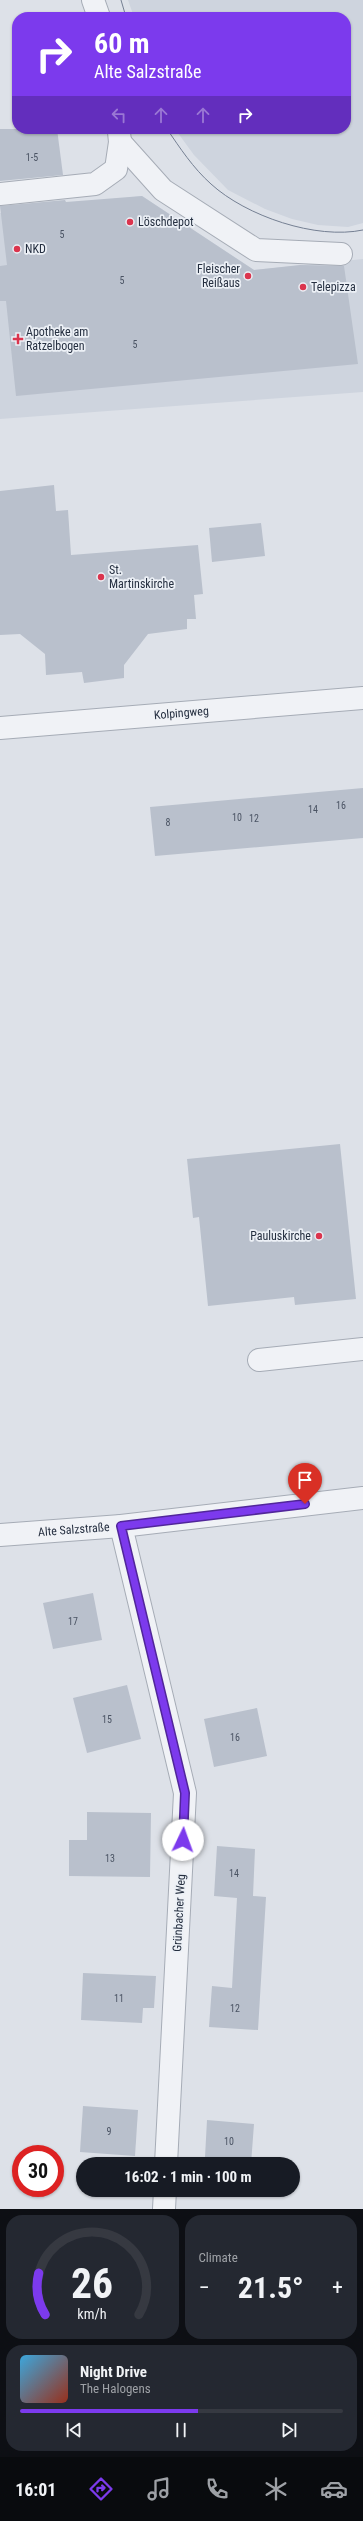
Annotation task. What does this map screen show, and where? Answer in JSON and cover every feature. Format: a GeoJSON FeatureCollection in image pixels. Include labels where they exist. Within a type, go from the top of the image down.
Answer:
{"type":"FeatureCollection","features":[{"type":"Feature","properties":{"kind":"street"},"geometry":{"type":"LineString","coordinates":[[93,0],[97,12]]}},
{"type":"Feature","properties":{"kind":"street"},"geometry":{"type":"LineString","coordinates":[[0,194],[95,184],[116,169],[119,135]]}},
{"type":"Feature","properties":{"kind":"street"},"geometry":{"type":"LineString","coordinates":[[119,135],[163,190],[256,250],[341,254]]}},
{"type":"Feature","properties":{"kind":"street","name":"Kolpingweg"},"geometry":{"type":"LineString","coordinates":[[0,728],[363,698]]}},
{"type":"Feature","properties":{"kind":"street"},"geometry":{"type":"LineString","coordinates":[[259,1360],[363,1349]]}},
{"type":"Feature","properties":{"kind":"street","name":"Alte Salzstraße"},"geometry":{"type":"LineString","coordinates":[[0,1535],[121,1526],[363,1498]]}},
{"type":"Feature","properties":{"kind":"street","name":"Grünbacher Weg"},"geometry":{"type":"LineString","coordinates":[[121,1526],[185,1793],[166,2157]]}},
{"type":"Feature","properties":{"kind":"street"},"geometry":{"type":"LineString","coordinates":[[164,2209],[165,2197]]}},
{"type":"Feature","properties":{"kind":"shaded area"},"geometry":{"type":"Polygon","coordinates":[[[128,0],[363,0],[363,223],[348,227],[318,225],[292,219],[265,209],[228,190],[194,155],[179,134],[351,134],[351,12],[132,12],[128,0]]]}},
{"type":"Feature","properties":{"kind":"shaded area"},"geometry":{"type":"Polygon","coordinates":[[[142,196],[254,270],[363,259],[363,392],[0,419],[0,213],[142,196]]]}},
{"type":"Feature","properties":{"kind":"building"},"geometry":{"type":"Polygon","coordinates":[[[0,129],[12,129],[12,134],[58,134],[63,175],[0,181],[0,129]]]}},
{"type":"Feature","properties":{"kind":"building"},"geometry":{"type":"Polygon","coordinates":[[[142,196],[254,270],[300,265],[344,266],[358,364],[16,396],[6,301],[0,301],[0,266],[7,265],[0,206],[65,200],[66,202],[142,196]]]}},
{"type":"Feature","properties":{"kind":"building","name":"St. Martinskirche"},"geometry":{"type":"Polygon","coordinates":[[[54,485],[56,511],[68,510],[71,555],[198,545],[203,594],[194,595],[196,619],[187,619],[187,629],[148,634],[124,665],[124,678],[84,683],[82,672],[46,675],[45,654],[20,634],[0,635],[0,491],[54,485]]]}},
{"type":"Feature","properties":{"kind":"building"},"geometry":{"type":"Polygon","coordinates":[[[261,523],[265,556],[212,562],[209,528],[261,523]]]}},
{"type":"Feature","properties":{"kind":"building"},"geometry":{"type":"Polygon","coordinates":[[[363,788],[363,838],[155,856],[150,807],[363,788]]]}},
{"type":"Feature","properties":{"kind":"building","name":"Pauluskirche"},"geometry":{"type":"Polygon","coordinates":[[[340,1144],[356,1299],[295,1305],[294,1297],[208,1306],[199,1217],[193,1218],[187,1159],[340,1144]]]}},
{"type":"Feature","properties":{"kind":"building"},"geometry":{"type":"Polygon","coordinates":[[[93,1593],[102,1640],[53,1649],[43,1603],[93,1593]]]}},
{"type":"Feature","properties":{"kind":"building"},"geometry":{"type":"Polygon","coordinates":[[[127,1685],[141,1739],[87,1753],[73,1698],[127,1685]]]}},
{"type":"Feature","properties":{"kind":"building"},"geometry":{"type":"Polygon","coordinates":[[[257,1708],[267,1756],[214,1767],[204,1719],[257,1708]]]}},
{"type":"Feature","properties":{"kind":"building"},"geometry":{"type":"Polygon","coordinates":[[[87,1812],[151,1813],[150,1877],[69,1876],[69,1840],[87,1840],[87,1812]]]}},
{"type":"Feature","properties":{"kind":"building"},"geometry":{"type":"Polygon","coordinates":[[[217,1846],[255,1849],[253,1896],[266,1897],[258,2030],[209,2027],[212,1986],[232,1988],[237,1898],[214,1896],[217,1846]]]}},
{"type":"Feature","properties":{"kind":"building"},"geometry":{"type":"Polygon","coordinates":[[[83,1973],[156,1976],[154,2008],[143,2008],[142,2023],[81,2020],[83,1973]]]}},
{"type":"Feature","properties":{"kind":"building"},"geometry":{"type":"Polygon","coordinates":[[[83,2106],[138,2110],[135,2156],[80,2152],[83,2106]]]}},
{"type":"Feature","properties":{"kind":"building"},"geometry":{"type":"Polygon","coordinates":[[[207,2120],[254,2124],[252,2157],[205,2157],[207,2120]]]}},
{"type":"Feature","properties":{"kind":"tram line"},"geometry":{"type":"LineString","coordinates":[[121,0],[125,12]]}},
{"type":"Feature","properties":{"kind":"tram line"},"geometry":{"type":"LineString","coordinates":[[170,134],[187,158],[204,178],[226,196],[243,206],[282,223],[303,228],[324,232],[363,230]]}},
{"type":"Feature","properties":{"kind":"place","name":"Löschdepot"},"geometry":{"type":"Point","coordinates":[130,222]}},
{"type":"Feature","properties":{"kind":"place","name":"NKD"},"geometry":{"type":"Point","coordinates":[17,249]}},
{"type":"Feature","properties":{"kind":"place","name":"Fleischer Reißaus"},"geometry":{"type":"Point","coordinates":[248,276]}},
{"type":"Feature","properties":{"kind":"place","name":"Telepizza"},"geometry":{"type":"Point","coordinates":[303,287]}},
{"type":"Feature","properties":{"kind":"place","name":"Apotheke am Ratzelbogen"},"geometry":{"type":"Point","coordinates":[18,339]}},
{"type":"Feature","properties":{"kind":"place","name":"St. Martinskirche"},"geometry":{"type":"Point","coordinates":[101,577]}},
{"type":"Feature","properties":{"kind":"place","name":"Pauluskirche"},"geometry":{"type":"Point","coordinates":[319,1236]}},
{"type":"Feature","properties":{"kind":"route"},"geometry":{"type":"LineString","coordinates":[[183,1840],[185,1793],[121,1526],[305,1504]]}}]}
